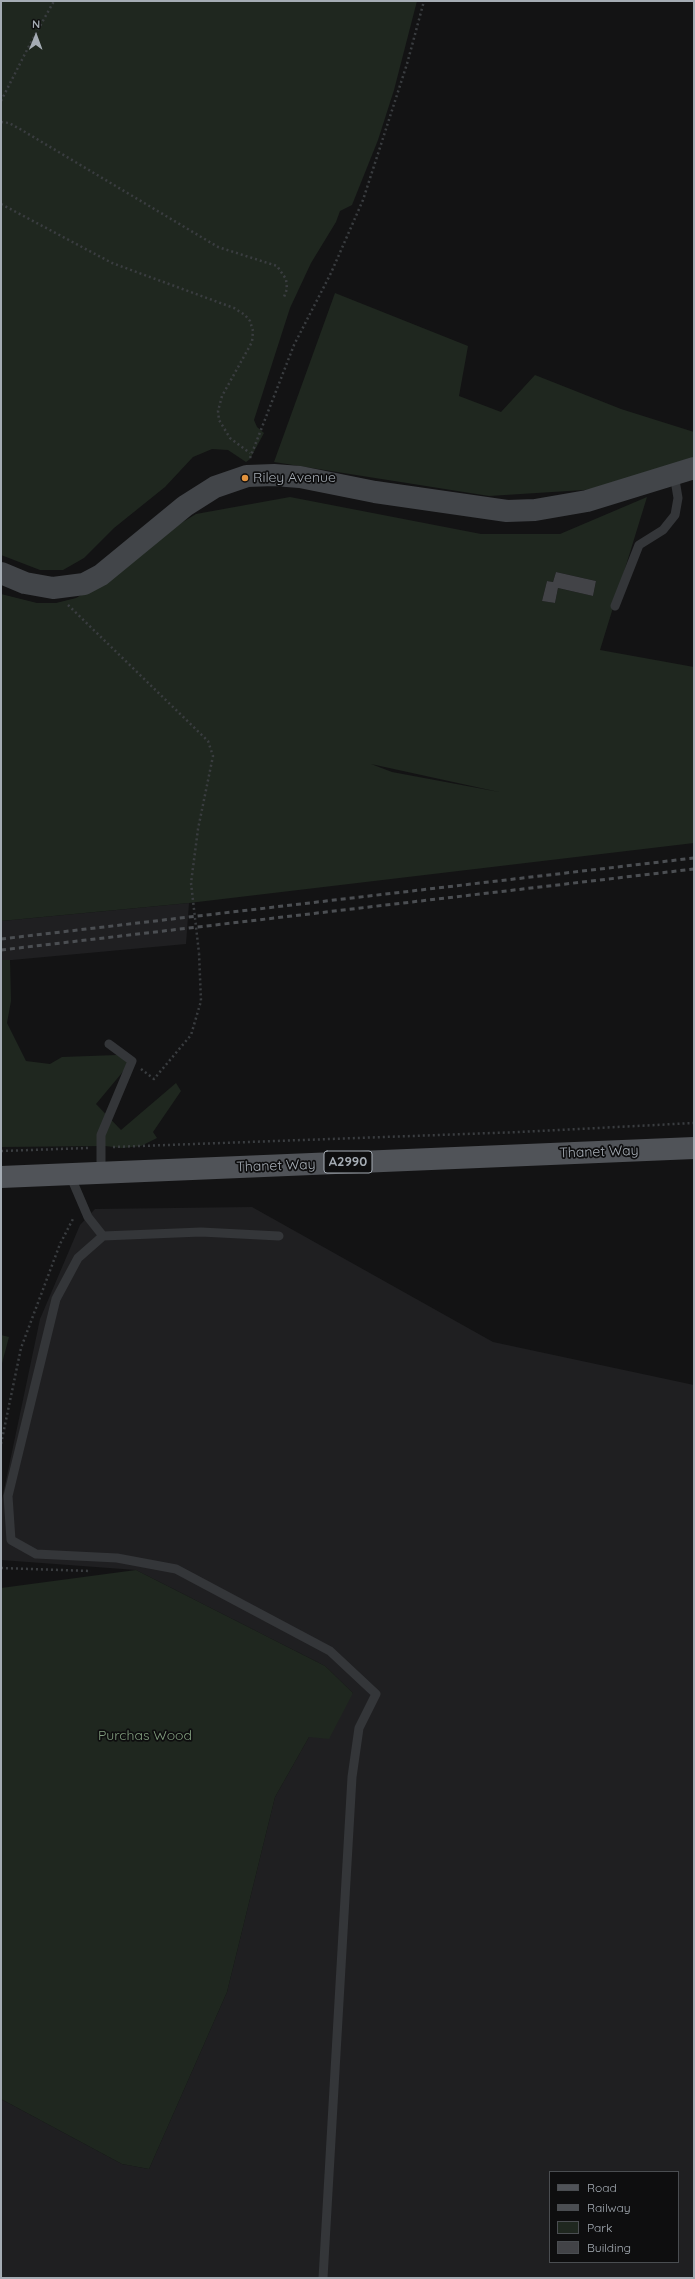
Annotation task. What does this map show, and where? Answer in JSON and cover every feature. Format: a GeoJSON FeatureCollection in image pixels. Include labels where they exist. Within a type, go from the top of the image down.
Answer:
{"type":"FeatureCollection","features":[{"type":"Feature","properties":{"kind":"main road"},"geometry":{"type":"LineString","coordinates":[[1,573],[25,583],[53,588],[84,584],[101,574],[185,506],[215,487],[247,476],[274,475],[300,477],[375,492],[507,511],[535,510],[587,501],[628,490],[684,471]]}},
{"type":"Feature","properties":{"kind":"main road","name":"Thanet Way"},"geometry":{"type":"LineString","coordinates":[[1,1176],[694,1148]]}},
{"type":"Feature","properties":{"kind":"lane"},"geometry":{"type":"LineString","coordinates":[[615,606],[639,546],[663,530],[675,515],[684,471]]}},
{"type":"Feature","properties":{"kind":"lane"},"geometry":{"type":"LineString","coordinates":[[101,1173],[101,1134],[132,1061],[109,1044]]}},
{"type":"Feature","properties":{"kind":"lane"},"geometry":{"type":"LineString","coordinates":[[70,1174],[88,1217],[103,1236]]}},
{"type":"Feature","properties":{"kind":"lane"},"geometry":{"type":"LineString","coordinates":[[279,1236],[201,1232],[103,1236],[78,1258],[56,1299],[8,1496],[11,1540],[36,1554],[117,1558],[176,1569],[330,1651],[376,1694],[359,1728],[352,1777],[323,2278]]}},
{"type":"Feature","properties":{"kind":"path"},"geometry":{"type":"LineString","coordinates":[[1,102],[30,44],[54,1]]}},
{"type":"Feature","properties":{"kind":"path"},"geometry":{"type":"LineString","coordinates":[[247,476],[250,454],[294,345],[331,273],[363,200],[407,64],[424,1]]}},
{"type":"Feature","properties":{"kind":"path"},"geometry":{"type":"LineString","coordinates":[[1,122],[9,123],[20,129],[218,247],[276,266],[286,279],[287,289],[284,297]]}},
{"type":"Feature","properties":{"kind":"path"},"geometry":{"type":"LineString","coordinates":[[1,204],[112,263],[228,306],[244,315],[250,322],[253,331],[252,342],[222,396],[218,411],[220,420],[230,438],[250,454]]}},
{"type":"Feature","properties":{"kind":"path"},"geometry":{"type":"LineString","coordinates":[[53,588],[68,605],[208,741],[213,756],[198,829],[191,883],[199,953],[201,1001],[192,1035],[154,1079],[132,1061]]}},
{"type":"Feature","properties":{"kind":"path"},"geometry":{"type":"LineString","coordinates":[[1,1152],[520,1132],[694,1123]]}},
{"type":"Feature","properties":{"kind":"path"},"geometry":{"type":"LineString","coordinates":[[1,1444],[21,1348],[60,1244],[73,1218],[80,1199]]}},
{"type":"Feature","properties":{"kind":"path"},"geometry":{"type":"LineString","coordinates":[[1,1568],[97,1571]]}},
{"type":"Feature","properties":{"kind":"shaded area"},"geometry":{"type":"Polygon","coordinates":[[[189,903],[186,944],[1,961],[1,921],[189,903]]]}},
{"type":"Feature","properties":{"kind":"shaded area"},"geometry":{"type":"Polygon","coordinates":[[[252,1207],[493,1342],[694,1385],[694,2278],[1,2278],[1,2099],[122,2164],[149,2169],[227,1992],[275,1797],[309,1737],[353,1693],[325,1666],[136,1570],[1,1560],[1,1504],[40,1319],[80,1225],[95,1209],[252,1207]]]}},
{"type":"Feature","properties":{"kind":"green space"},"geometry":{"type":"Polygon","coordinates":[[[1,1],[417,1],[394,90],[378,140],[352,205],[340,211],[336,222],[311,263],[290,308],[254,420],[257,427],[264,433],[250,459],[246,462],[228,450],[212,449],[193,457],[165,487],[114,528],[84,558],[63,570],[40,570],[1,555],[1,1]]]}},
{"type":"Feature","properties":{"kind":"green space"},"geometry":{"type":"Polygon","coordinates":[[[335,293],[468,346],[459,396],[501,412],[535,375],[621,409],[694,432],[694,459],[600,489],[489,496],[274,462],[335,293]]]}},
{"type":"Feature","properties":{"kind":"green space"},"geometry":{"type":"Polygon","coordinates":[[[290,497],[481,534],[560,534],[647,497],[600,650],[694,667],[694,843],[189,903],[1,921],[1,594],[37,603],[56,603],[76,598],[112,577],[173,528],[196,514],[290,497]],[[556,572],[553,582],[547,581],[542,601],[555,603],[558,588],[593,596],[596,581],[556,572]],[[371,764],[392,772],[499,792],[371,764]]]}},
{"type":"Feature","properties":{"kind":"green space"},"geometry":{"type":"Polygon","coordinates":[[[1,960],[10,960],[11,1001],[7,1023],[26,1061],[50,1064],[62,1057],[117,1055],[127,1061],[126,1068],[96,1104],[121,1130],[176,1083],[181,1091],[153,1132],[157,1138],[141,1146],[122,1148],[105,1146],[1,1147],[1,960]]]}},
{"type":"Feature","properties":{"kind":"green space"},"geometry":{"type":"Polygon","coordinates":[[[1,1335],[9,1337],[1,1367],[1,1335]]]}},
{"type":"Feature","properties":{"kind":"green space","name":"Purchas Wood"},"geometry":{"type":"Polygon","coordinates":[[[136,1570],[325,1666],[353,1693],[329,1739],[309,1737],[275,1797],[227,1992],[149,2169],[122,2164],[1,2099],[1,1588],[136,1570]]]}},
{"type":"Feature","properties":{"kind":"building"},"geometry":{"type":"Polygon","coordinates":[[[556,572],[596,581],[593,596],[558,588],[555,603],[542,601],[547,581],[553,582],[556,572]]]}},
{"type":"Feature","properties":{"kind":"railway"},"geometry":{"type":"LineString","coordinates":[[1,939],[694,858]]}},
{"type":"Feature","properties":{"kind":"railway"},"geometry":{"type":"LineString","coordinates":[[1,950],[694,869]]}},
{"type":"Feature","properties":{"kind":"place","name":"Riley Avenue"},"geometry":{"type":"Point","coordinates":[245,478]}}]}
